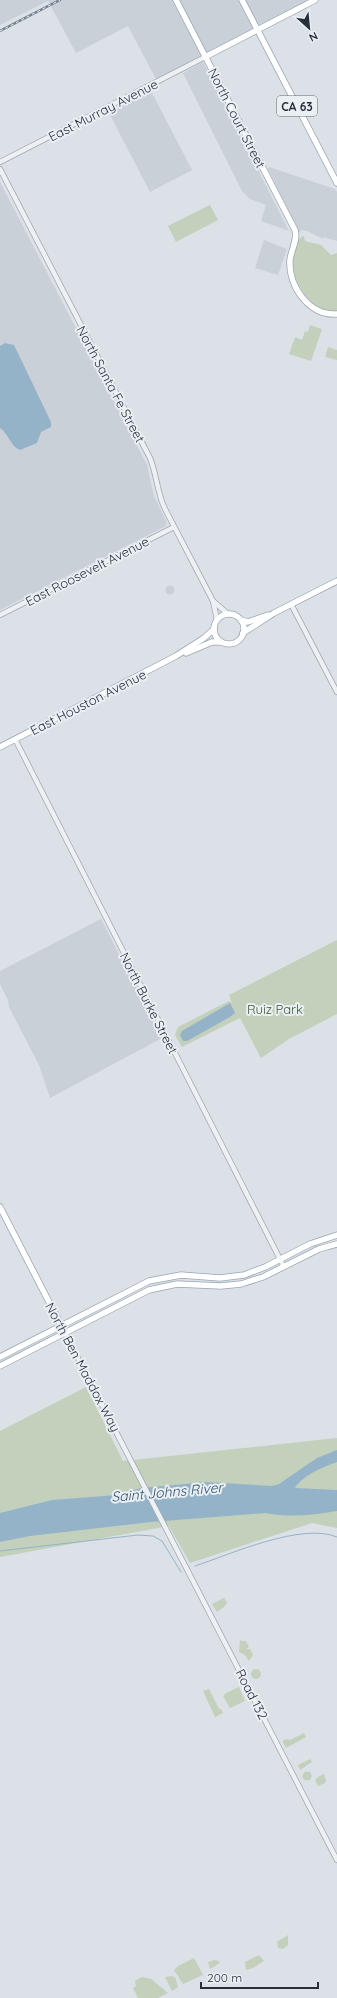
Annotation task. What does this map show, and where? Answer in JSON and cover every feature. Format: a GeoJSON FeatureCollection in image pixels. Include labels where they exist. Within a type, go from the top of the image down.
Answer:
{"type":"FeatureCollection","features":[{"type":"Feature","properties":{"kind":"main road","name":"North Court Street"},"geometry":{"type":"LineString","coordinates":[[176,0],[293,225],[296,236],[290,261],[294,286],[301,297],[313,308],[323,313],[337,314]]}},
{"type":"Feature","properties":{"kind":"main road","name":"CA 63"},"geometry":{"type":"LineString","coordinates":[[242,0],[337,183]]}},
{"type":"Feature","properties":{"kind":"main road"},"geometry":{"type":"LineString","coordinates":[[206,57],[315,0]]}},
{"type":"Feature","properties":{"kind":"main road"},"geometry":{"type":"LineString","coordinates":[[274,613],[248,622],[228,614],[217,620],[214,629],[216,636],[222,642],[233,643],[237,641],[243,633],[274,613],[337,581]]}},
{"type":"Feature","properties":{"kind":"main road"},"geometry":{"type":"LineString","coordinates":[[241,620],[244,628],[243,633]]}},
{"type":"Feature","properties":{"kind":"main road","name":"East Houston Avenue"},"geometry":{"type":"LineString","coordinates":[[0,747],[176,656],[204,638],[214,629]]}},
{"type":"Feature","properties":{"kind":"main road","name":"East Houston Avenue"},"geometry":{"type":"LineString","coordinates":[[176,656],[212,642],[222,642]]}},
{"type":"Feature","properties":{"kind":"main road","name":"North Ben Maddox Way"},"geometry":{"type":"LineString","coordinates":[[0,1207],[65,1333]]}},
{"type":"Feature","properties":{"kind":"main road"},"geometry":{"type":"LineString","coordinates":[[0,1357],[149,1281],[181,1275],[213,1278],[240,1276],[260,1269],[310,1244],[337,1235]]}},
{"type":"Feature","properties":{"kind":"main road"},"geometry":{"type":"LineString","coordinates":[[0,1366],[137,1295],[157,1287],[177,1284],[221,1286],[241,1284],[263,1277],[319,1249],[337,1244]]}},
{"type":"Feature","properties":{"kind":"street","name":"East Murray Avenue"},"geometry":{"type":"LineString","coordinates":[[0,162],[206,57]]}},
{"type":"Feature","properties":{"kind":"street","name":"North Santa Fe Street"},"geometry":{"type":"LineString","coordinates":[[0,169],[150,458],[155,471],[161,500],[213,601],[217,620]]}},
{"type":"Feature","properties":{"kind":"street","name":"East Roosevelt Avenue"},"geometry":{"type":"LineString","coordinates":[[0,615],[174,526]]}},
{"type":"Feature","properties":{"kind":"street","name":"North Santa Fe Street"},"geometry":{"type":"LineString","coordinates":[[213,601],[228,614]]}},
{"type":"Feature","properties":{"kind":"street"},"geometry":{"type":"LineString","coordinates":[[291,604],[337,692]]}},
{"type":"Feature","properties":{"kind":"street","name":"North Burke Street"},"geometry":{"type":"LineString","coordinates":[[15,739],[284,1267]]}},
{"type":"Feature","properties":{"kind":"street","name":"North Ben Maddox Way"},"geometry":{"type":"LineString","coordinates":[[65,1333],[166,1528]]}},
{"type":"Feature","properties":{"kind":"street","name":"Road 132"},"geometry":{"type":"LineString","coordinates":[[166,1528],[337,1860]]}},
{"type":"Feature","properties":{"kind":"shaded area"},"geometry":{"type":"Polygon","coordinates":[[[0,0],[307,0],[156,79],[128,26],[76,53],[48,1],[0,25],[0,0]]]}},
{"type":"Feature","properties":{"kind":"shaded area"},"geometry":{"type":"Polygon","coordinates":[[[203,62],[289,231],[261,221],[266,205],[250,199],[242,191],[183,73],[203,62]]]}},
{"type":"Feature","properties":{"kind":"shaded area"},"geometry":{"type":"Polygon","coordinates":[[[151,91],[192,170],[150,192],[109,113],[151,91]]]}},
{"type":"Feature","properties":{"kind":"shaded area"},"geometry":{"type":"Polygon","coordinates":[[[269,167],[335,189],[337,192],[337,241],[323,237],[323,239],[307,231],[301,230],[300,233],[268,169],[269,167]]]}},
{"type":"Feature","properties":{"kind":"shaded area"},"geometry":{"type":"Polygon","coordinates":[[[0,182],[147,465],[154,496],[167,523],[166,526],[0,610],[0,182]]]}},
{"type":"Feature","properties":{"kind":"shaded area"},"geometry":{"type":"Polygon","coordinates":[[[264,240],[287,249],[278,275],[255,268],[264,240]]]}},
{"type":"Feature","properties":{"kind":"shaded area"},"geometry":{"type":"Polygon","coordinates":[[[168,586],[172,586],[174,590],[172,594],[168,594],[166,592],[166,588],[168,586]]]}},
{"type":"Feature","properties":{"kind":"shaded area"},"geometry":{"type":"Polygon","coordinates":[[[101,919],[162,1038],[50,1098],[39,1065],[9,1007],[8,1000],[0,984],[0,971],[101,919]]]}},
{"type":"Feature","properties":{"kind":"green space"},"geometry":{"type":"Polygon","coordinates":[[[210,205],[218,220],[176,242],[168,226],[210,205]]]}},
{"type":"Feature","properties":{"kind":"green space"},"geometry":{"type":"Polygon","coordinates":[[[304,236],[305,241],[321,245],[331,255],[337,253],[337,312],[325,311],[313,303],[306,296],[295,277],[293,256],[295,246],[301,237],[304,236]]]}},
{"type":"Feature","properties":{"kind":"green space"},"geometry":{"type":"Polygon","coordinates":[[[310,325],[322,329],[311,361],[289,354],[295,337],[302,340],[305,331],[308,332],[310,325]]]}},
{"type":"Feature","properties":{"kind":"green space"},"geometry":{"type":"Polygon","coordinates":[[[328,347],[337,350],[337,360],[325,357],[328,347]]]}},
{"type":"Feature","properties":{"kind":"green space","name":"Ruiz Park"},"geometry":{"type":"Polygon","coordinates":[[[337,940],[337,1014],[289,1039],[261,1058],[240,1018],[182,1047],[175,1035],[178,1027],[229,1001],[232,1003],[229,995],[337,940]]]}},
{"type":"Feature","properties":{"kind":"green space"},"geometry":{"type":"Polygon","coordinates":[[[86,1387],[123,1461],[337,1438],[337,1528],[312,1523],[190,1563],[169,1526],[0,1557],[0,1431],[86,1387]]]}},
{"type":"Feature","properties":{"kind":"green space"},"geometry":{"type":"Polygon","coordinates":[[[224,1598],[227,1603],[217,1612],[212,1604],[224,1598]]]}},
{"type":"Feature","properties":{"kind":"green space"},"geometry":{"type":"Polygon","coordinates":[[[240,1639],[241,1641],[246,1641],[249,1647],[246,1649],[250,1649],[253,1655],[249,1661],[245,1655],[239,1652],[240,1639]]]}},
{"type":"Feature","properties":{"kind":"green space"},"geometry":{"type":"Polygon","coordinates":[[[254,1669],[258,1669],[260,1670],[260,1678],[254,1679],[251,1676],[251,1672],[254,1669]]]}},
{"type":"Feature","properties":{"kind":"green space"},"geometry":{"type":"Polygon","coordinates":[[[239,1687],[245,1701],[230,1708],[223,1696],[239,1687]]]}},
{"type":"Feature","properties":{"kind":"green space"},"geometry":{"type":"Polygon","coordinates":[[[209,1689],[219,1709],[221,1709],[223,1713],[215,1717],[203,1691],[209,1689]]]}},
{"type":"Feature","properties":{"kind":"green space"},"geometry":{"type":"Polygon","coordinates":[[[304,1733],[306,1737],[286,1748],[282,1741],[287,1739],[290,1740],[304,1733]]]}},
{"type":"Feature","properties":{"kind":"green space"},"geometry":{"type":"Polygon","coordinates":[[[310,1759],[312,1762],[300,1770],[298,1765],[310,1759]]]}},
{"type":"Feature","properties":{"kind":"green space"},"geometry":{"type":"Polygon","coordinates":[[[305,1772],[309,1772],[311,1776],[309,1780],[305,1780],[303,1778],[303,1774],[305,1772]]]}},
{"type":"Feature","properties":{"kind":"green space"},"geometry":{"type":"Polygon","coordinates":[[[324,1774],[326,1781],[325,1783],[318,1786],[315,1780],[324,1774]]]}},
{"type":"Feature","properties":{"kind":"green space"},"geometry":{"type":"Polygon","coordinates":[[[288,1935],[288,1945],[283,1949],[278,1948],[277,1942],[288,1935]]]}},
{"type":"Feature","properties":{"kind":"green space"},"geometry":{"type":"Polygon","coordinates":[[[259,1955],[264,1961],[253,1968],[246,1970],[245,1962],[259,1955]]]}},
{"type":"Feature","properties":{"kind":"green space"},"geometry":{"type":"Polygon","coordinates":[[[194,1958],[203,1975],[183,1984],[174,1970],[178,1966],[194,1958]]]}},
{"type":"Feature","properties":{"kind":"green space"},"geometry":{"type":"Polygon","coordinates":[[[214,1960],[219,1961],[220,1963],[210,1969],[208,1962],[214,1960]]]}},
{"type":"Feature","properties":{"kind":"green space"},"geometry":{"type":"Polygon","coordinates":[[[142,1977],[151,1979],[168,1993],[158,1998],[138,1998],[133,1988],[136,1986],[135,1981],[142,1977]]]}},
{"type":"Feature","properties":{"kind":"green space"},"geometry":{"type":"Polygon","coordinates":[[[165,1977],[175,1977],[178,1987],[172,1991],[165,1977]]]}},
{"type":"Feature","properties":{"kind":"water"},"geometry":{"type":"Polygon","coordinates":[[[5,343],[14,345],[51,422],[51,427],[41,432],[37,443],[20,450],[14,446],[6,433],[0,428],[0,346],[5,343]]]}},
{"type":"Feature","properties":{"kind":"water"},"geometry":{"type":"Polygon","coordinates":[[[230,1003],[235,1013],[187,1041],[183,1041],[180,1035],[182,1031],[230,1003]]]}},
{"type":"Feature","properties":{"kind":"water","name":"Saint Johns River"},"geometry":{"type":"Polygon","coordinates":[[[337,1450],[337,1462],[308,1475],[295,1488],[337,1490],[337,1511],[302,1515],[275,1515],[266,1513],[151,1522],[30,1536],[0,1542],[0,1513],[52,1500],[117,1495],[141,1488],[207,1482],[272,1486],[279,1484],[317,1458],[337,1450]]]}},
{"type":"Feature","properties":{"kind":"waterway"},"geometry":{"type":"LineString","coordinates":[[195,1566],[266,1541],[286,1536],[322,1533],[337,1537]]}},
{"type":"Feature","properties":{"kind":"waterway"},"geometry":{"type":"LineString","coordinates":[[0,1551],[138,1535],[153,1536],[162,1541],[181,1572]]}},
{"type":"Feature","properties":{"kind":"railway"},"geometry":{"type":"LineString","coordinates":[[0,31],[60,0]]}}]}
